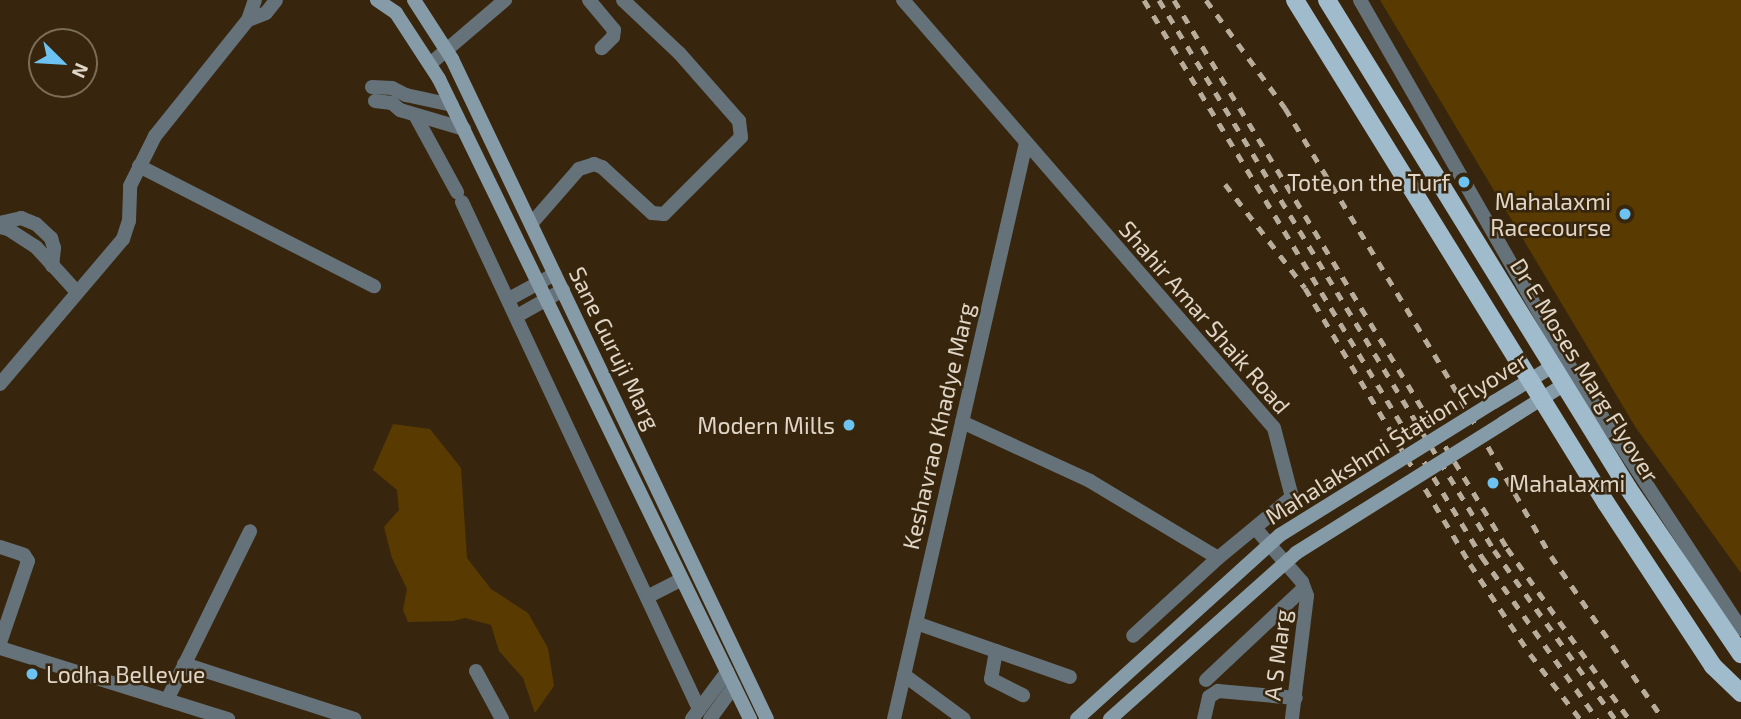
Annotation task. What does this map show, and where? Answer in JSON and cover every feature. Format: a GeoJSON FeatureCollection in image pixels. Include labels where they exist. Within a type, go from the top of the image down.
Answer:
{"type":"FeatureCollection","features":[{"type":"Feature","properties":{"kind":"main road"},"geometry":{"type":"LineString","coordinates":[[377,0],[396,13]]}},
{"type":"Feature","properties":{"kind":"main road","name":"Sane Guruji Marg"},"geometry":{"type":"LineString","coordinates":[[413,0],[448,50],[767,719]]}},
{"type":"Feature","properties":{"kind":"main road"},"geometry":{"type":"LineString","coordinates":[[1295,0],[1530,380],[1713,666],[1741,693]]}},
{"type":"Feature","properties":{"kind":"main road","name":"Dr E Moses Marg Flyover"},"geometry":{"type":"LineString","coordinates":[[1327,0],[1629,488],[1741,654]]}},
{"type":"Feature","properties":{"kind":"main road","name":"Sane Guruji Marg"},"geometry":{"type":"LineString","coordinates":[[396,13],[430,64],[452,105],[750,719]]}},
{"type":"Feature","properties":{"kind":"main road","name":"Mahalakshmi Station Flyover"},"geometry":{"type":"LineString","coordinates":[[1077,719],[1280,535],[1553,366]]}},
{"type":"Feature","properties":{"kind":"main road","name":"Mahalakshmi Station Flyover"},"geometry":{"type":"LineString","coordinates":[[1110,719],[1296,553],[1565,384]]}},
{"type":"Feature","properties":{"kind":"main road"},"geometry":{"type":"LineString","coordinates":[[591,392],[608,385]]}},
{"type":"Feature","properties":{"kind":"main road"},"geometry":{"type":"LineString","coordinates":[[641,494],[656,486]]}},
{"type":"Feature","properties":{"kind":"main road"},"geometry":{"type":"LineString","coordinates":[[679,573],[691,560]]}},
{"type":"Feature","properties":{"kind":"street"},"geometry":{"type":"LineString","coordinates":[[0,384],[123,239],[129,221],[130,186],[155,136],[248,20],[255,0]]}},
{"type":"Feature","properties":{"kind":"street"},"geometry":{"type":"LineString","coordinates":[[248,20],[266,13],[276,0]]}},
{"type":"Feature","properties":{"kind":"street"},"geometry":{"type":"LineString","coordinates":[[396,13],[413,0]]}},
{"type":"Feature","properties":{"kind":"street"},"geometry":{"type":"LineString","coordinates":[[430,64],[505,0]]}},
{"type":"Feature","properties":{"kind":"street"},"geometry":{"type":"LineString","coordinates":[[589,0],[614,30],[613,37],[602,48]]}},
{"type":"Feature","properties":{"kind":"street"},"geometry":{"type":"LineString","coordinates":[[531,224],[579,169],[594,164],[602,167],[652,213],[664,214],[741,137],[739,121],[679,53],[623,0]]}},
{"type":"Feature","properties":{"kind":"street"},"geometry":{"type":"LineString","coordinates":[[903,0],[1026,143]]}},
{"type":"Feature","properties":{"kind":"street"},"geometry":{"type":"LineString","coordinates":[[1360,0],[1571,369],[1741,629]]}},
{"type":"Feature","properties":{"kind":"street"},"geometry":{"type":"LineString","coordinates":[[452,105],[406,95],[392,88],[374,94],[400,110],[464,129]]}},
{"type":"Feature","properties":{"kind":"street"},"geometry":{"type":"LineString","coordinates":[[415,115],[509,299],[700,716]]}},
{"type":"Feature","properties":{"kind":"street","name":"Keshavrao Khadye Marg"},"geometry":{"type":"LineString","coordinates":[[894,719],[1026,143]]}},
{"type":"Feature","properties":{"kind":"street","name":"Shahir Amar Shaik Road"},"geometry":{"type":"LineString","coordinates":[[1026,143],[1275,428],[1292,497],[1256,529]]}},
{"type":"Feature","properties":{"kind":"street"},"geometry":{"type":"LineString","coordinates":[[139,166],[374,286]]}},
{"type":"Feature","properties":{"kind":"street"},"geometry":{"type":"LineString","coordinates":[[0,225],[36,247],[77,292]]}},
{"type":"Feature","properties":{"kind":"street"},"geometry":{"type":"LineString","coordinates":[[509,299],[555,274]]}},
{"type":"Feature","properties":{"kind":"street"},"geometry":{"type":"LineString","coordinates":[[517,316],[563,290]]}},
{"type":"Feature","properties":{"kind":"street"},"geometry":{"type":"LineString","coordinates":[[962,422],[1090,481],[1218,558]]}},
{"type":"Feature","properties":{"kind":"street"},"geometry":{"type":"LineString","coordinates":[[1133,636],[1218,558],[1256,529]]}},
{"type":"Feature","properties":{"kind":"street","name":"A S Marg"},"geometry":{"type":"LineString","coordinates":[[1256,529],[1304,588],[1307,596],[1292,719]]}},
{"type":"Feature","properties":{"kind":"street"},"geometry":{"type":"LineString","coordinates":[[167,700],[250,531]]}},
{"type":"Feature","properties":{"kind":"street"},"geometry":{"type":"LineString","coordinates":[[0,547],[24,555],[28,561],[5,615],[0,645],[228,719]]}},
{"type":"Feature","properties":{"kind":"street"},"geometry":{"type":"LineString","coordinates":[[647,597],[679,573]]}},
{"type":"Feature","properties":{"kind":"street"},"geometry":{"type":"LineString","coordinates":[[1206,680],[1304,588]]}},
{"type":"Feature","properties":{"kind":"street"},"geometry":{"type":"LineString","coordinates":[[916,623],[1070,677]]}},
{"type":"Feature","properties":{"kind":"street"},"geometry":{"type":"LineString","coordinates":[[996,651],[991,678],[1023,695]]}},
{"type":"Feature","properties":{"kind":"street"},"geometry":{"type":"LineString","coordinates":[[184,664],[354,719]]}},
{"type":"Feature","properties":{"kind":"street"},"geometry":{"type":"LineString","coordinates":[[476,671],[502,719]]}},
{"type":"Feature","properties":{"kind":"street"},"geometry":{"type":"LineString","coordinates":[[700,716],[727,672]]}},
{"type":"Feature","properties":{"kind":"street"},"geometry":{"type":"LineString","coordinates":[[904,676],[964,719]]}},
{"type":"Feature","properties":{"kind":"street"},"geometry":{"type":"LineString","coordinates":[[700,716],[734,686]]}},
{"type":"Feature","properties":{"kind":"street"},"geometry":{"type":"LineString","coordinates":[[1204,719],[1209,697],[1217,691],[1296,698]]}},
{"type":"Feature","properties":{"kind":"shaded area","name":"Mahalaxmi Racecourse"},"geometry":{"type":"Polygon","coordinates":[[[1380,0],[1741,0],[1741,573],[1636,428],[1380,0]]]}},
{"type":"Feature","properties":{"kind":"shaded area"},"geometry":{"type":"Polygon","coordinates":[[[393,424],[430,429],[461,468],[467,558],[491,589],[528,613],[548,648],[554,686],[535,713],[523,678],[499,651],[491,625],[465,618],[453,621],[408,622],[403,610],[407,589],[392,558],[384,527],[399,510],[397,490],[373,470],[393,424]]]}},
{"type":"Feature","properties":{"kind":"railway"},"geometry":{"type":"LineString","coordinates":[[1144,0],[1482,557],[1597,719]]}},
{"type":"Feature","properties":{"kind":"railway"},"geometry":{"type":"LineString","coordinates":[[1159,0],[1494,550],[1615,719]]}},
{"type":"Feature","properties":{"kind":"railway"},"geometry":{"type":"LineString","coordinates":[[1174,0],[1507,548],[1629,719]]}},
{"type":"Feature","properties":{"kind":"railway"},"geometry":{"type":"LineString","coordinates":[[1206,0],[1285,108],[1452,384],[1551,556],[1663,719]]}},
{"type":"Feature","properties":{"kind":"railway"},"geometry":{"type":"LineString","coordinates":[[1225,184],[1305,288],[1470,564],[1530,654],[1580,719]]}},
{"type":"Feature","properties":{"kind":"place","name":"Tote on the Turf"},"geometry":{"type":"Point","coordinates":[1464,182]}},
{"type":"Feature","properties":{"kind":"place","name":"Mahalaxmi Racecourse"},"geometry":{"type":"Point","coordinates":[1625,214]}},
{"type":"Feature","properties":{"kind":"place","name":"Modern Mills"},"geometry":{"type":"Point","coordinates":[849,425]}},
{"type":"Feature","properties":{"kind":"place","name":"Mahalaxmi"},"geometry":{"type":"Point","coordinates":[1493,483]}},
{"type":"Feature","properties":{"kind":"place","name":"Lodha Bellevue"},"geometry":{"type":"Point","coordinates":[32,674]}}]}
